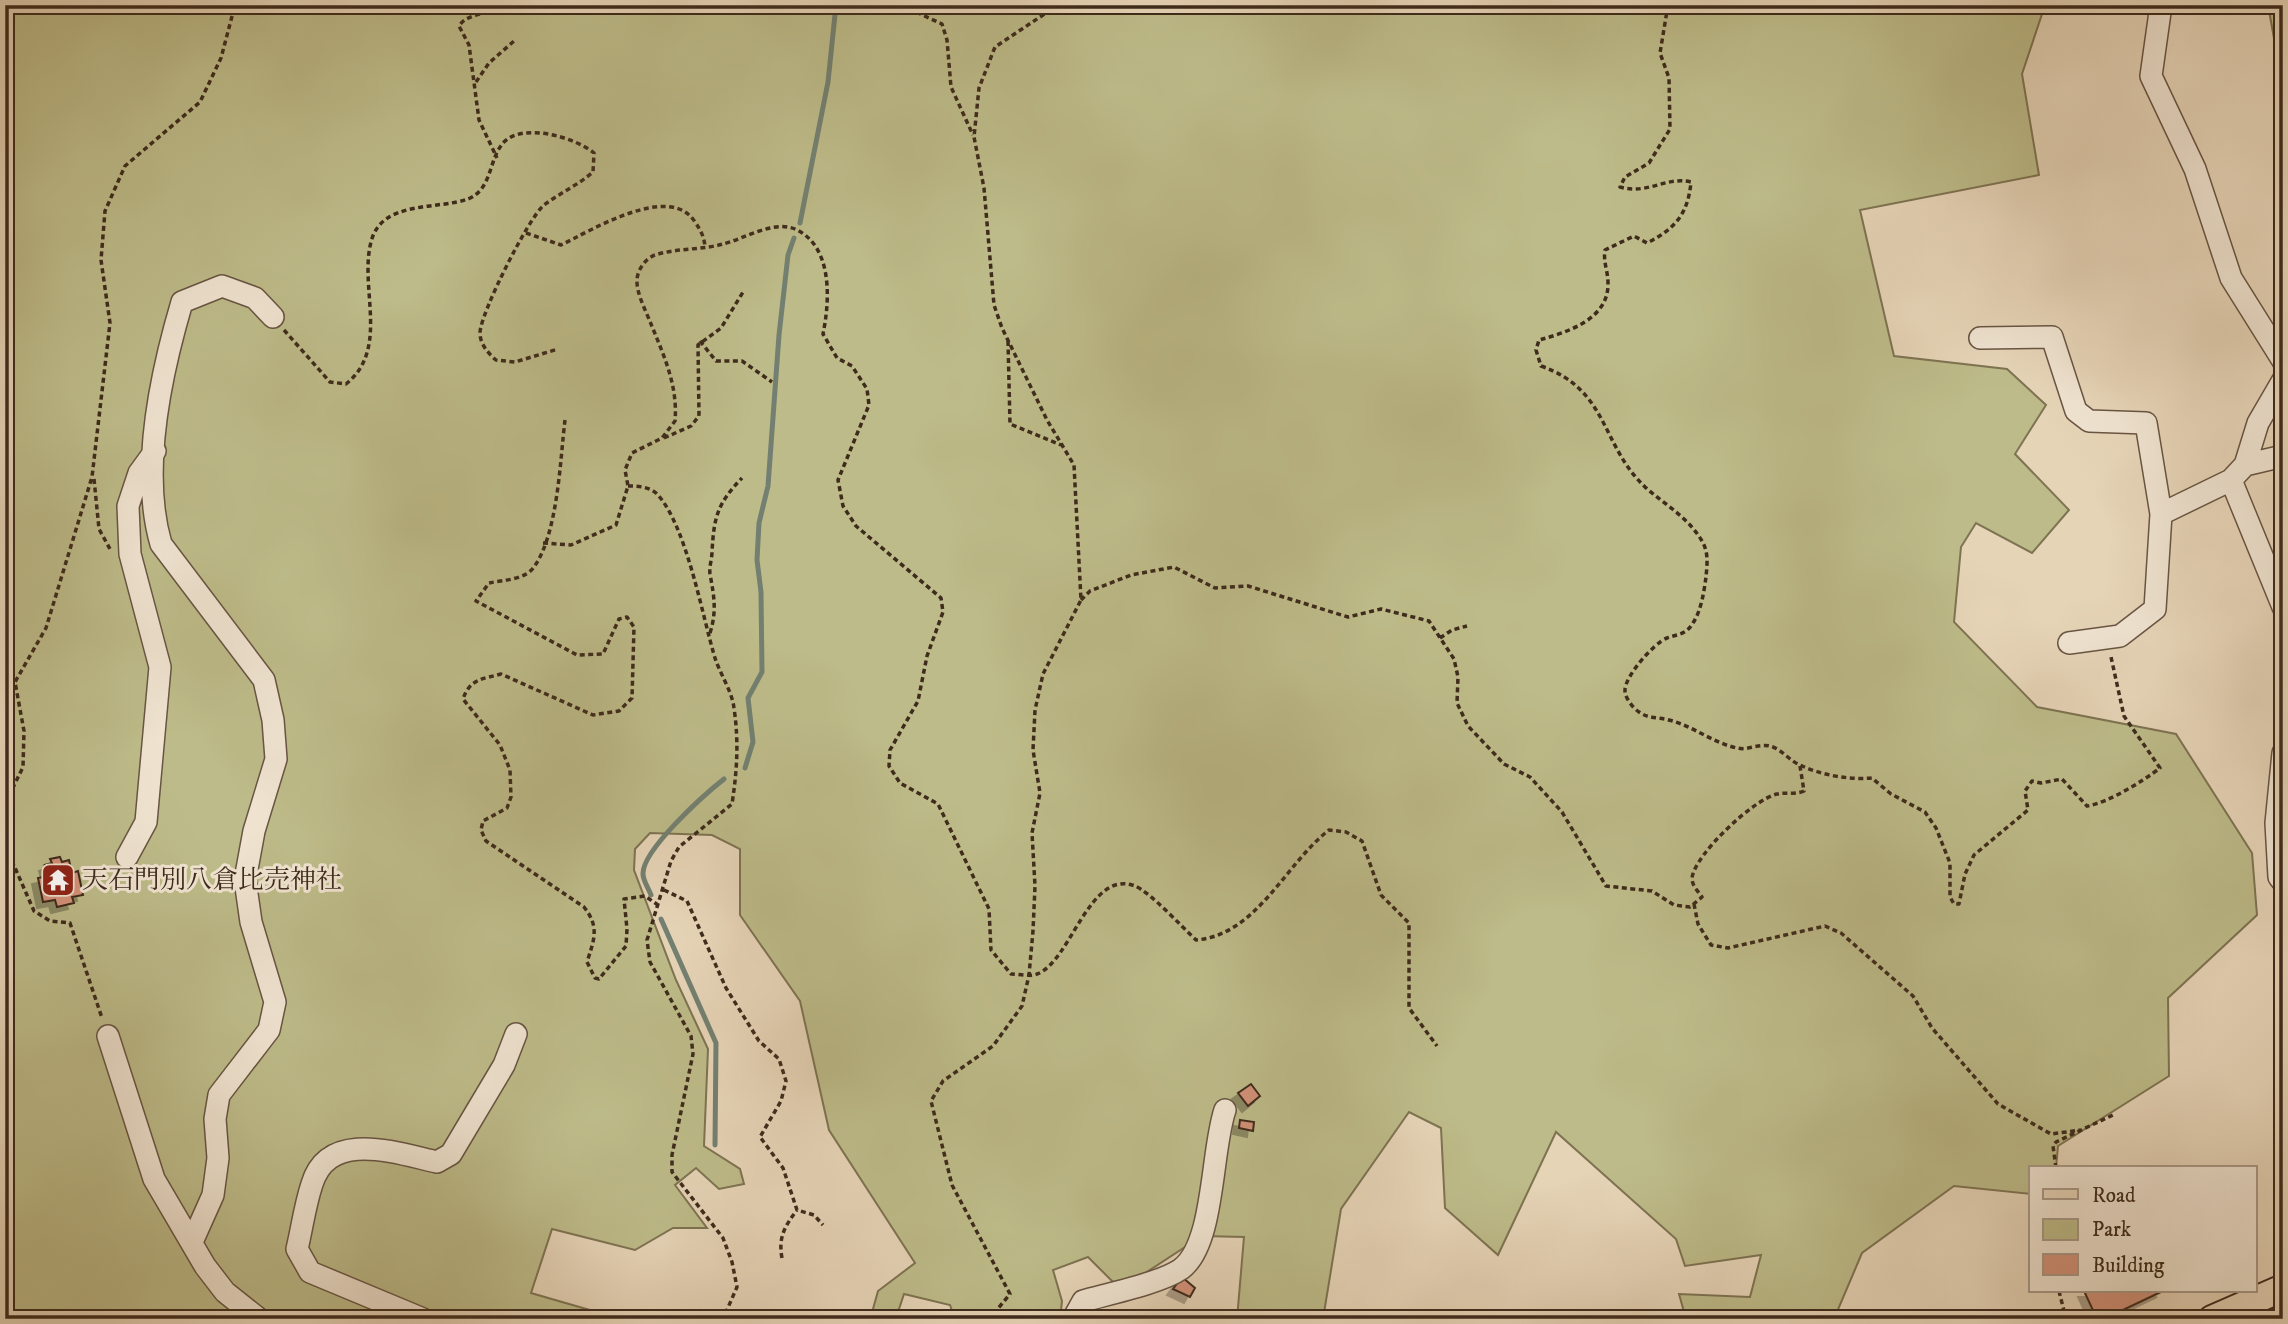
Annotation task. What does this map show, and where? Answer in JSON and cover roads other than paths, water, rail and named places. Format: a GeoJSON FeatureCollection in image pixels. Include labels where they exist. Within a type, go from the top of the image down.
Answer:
{"type":"FeatureCollection","features":[{"type":"Feature","properties":{"kind":"main road"},"geometry":{"type":"LineString","coordinates":[[2212,1319],[2283,1288]]}},
{"type":"Feature","properties":{"kind":"street"},"geometry":{"type":"LineString","coordinates":[[2161,5],[2151,76],[2195,169],[2231,278],[2283,361]]}},
{"type":"Feature","properties":{"kind":"street"},"geometry":{"type":"LineString","coordinates":[[192,1242],[213,1195],[218,1158],[215,1119],[219,1095],[270,1030],[275,1002],[251,922],[245,880],[254,831],[276,759],[273,720],[264,680],[161,544],[153,517],[155,452],[165,358],[182,302],[222,286],[255,298],[273,317]]}},
{"type":"Feature","properties":{"kind":"street"},"geometry":{"type":"LineString","coordinates":[[1980,338],[2052,337],[2076,411],[2088,421],[2146,423],[2161,514],[2155,609],[2120,636],[2069,643]]}},
{"type":"Feature","properties":{"kind":"street"},"geometry":{"type":"LineString","coordinates":[[2283,380],[2258,422],[2238,472],[2283,607]]}},
{"type":"Feature","properties":{"kind":"street"},"geometry":{"type":"LineString","coordinates":[[127,857],[146,822],[160,667],[130,554],[128,506],[139,473],[155,452]]}},
{"type":"Feature","properties":{"kind":"street"},"geometry":{"type":"LineString","coordinates":[[2161,514],[2238,472],[2283,456]]}},
{"type":"Feature","properties":{"kind":"street"},"geometry":{"type":"LineString","coordinates":[[2283,753],[2276,823],[2279,877],[2283,882]]}},
{"type":"Feature","properties":{"kind":"street"},"geometry":{"type":"LineString","coordinates":[[423,1319],[310,1272],[298,1249],[313,1182],[333,1155],[350,1148],[384,1150],[437,1162],[451,1154],[504,1065],[516,1034]]}},
{"type":"Feature","properties":{"kind":"street"},"geometry":{"type":"LineString","coordinates":[[108,1036],[154,1179],[225,1292],[259,1319]]}},
{"type":"Feature","properties":{"kind":"street"},"geometry":{"type":"LineString","coordinates":[[1073,1319],[1083,1301],[1181,1269],[1199,1246],[1217,1157],[1216,1134],[1225,1110]]}},
{"type":"Feature","properties":{"kind":"waterway"},"geometry":{"type":"LineString","coordinates":[[800,223],[828,82],[836,5]]}},
{"type":"Feature","properties":{"kind":"waterway"},"geometry":{"type":"LineString","coordinates":[[745,768],[753,742],[748,698],[762,672],[761,592],[757,560],[759,523],[768,486],[779,335],[788,255],[794,238]]}},
{"type":"Feature","properties":{"kind":"waterway"},"geometry":{"type":"LineString","coordinates":[[651,895],[643,874],[645,864],[653,851],[676,823],[724,779]]}},
{"type":"Feature","properties":{"kind":"waterway"},"geometry":{"type":"LineString","coordinates":[[661,919],[716,1043],[715,1145]]}},
{"type":"Feature","properties":{"kind":"place","name":"天石門別八倉比売神社"},"geometry":{"type":"Point","coordinates":[58,880]}}]}
